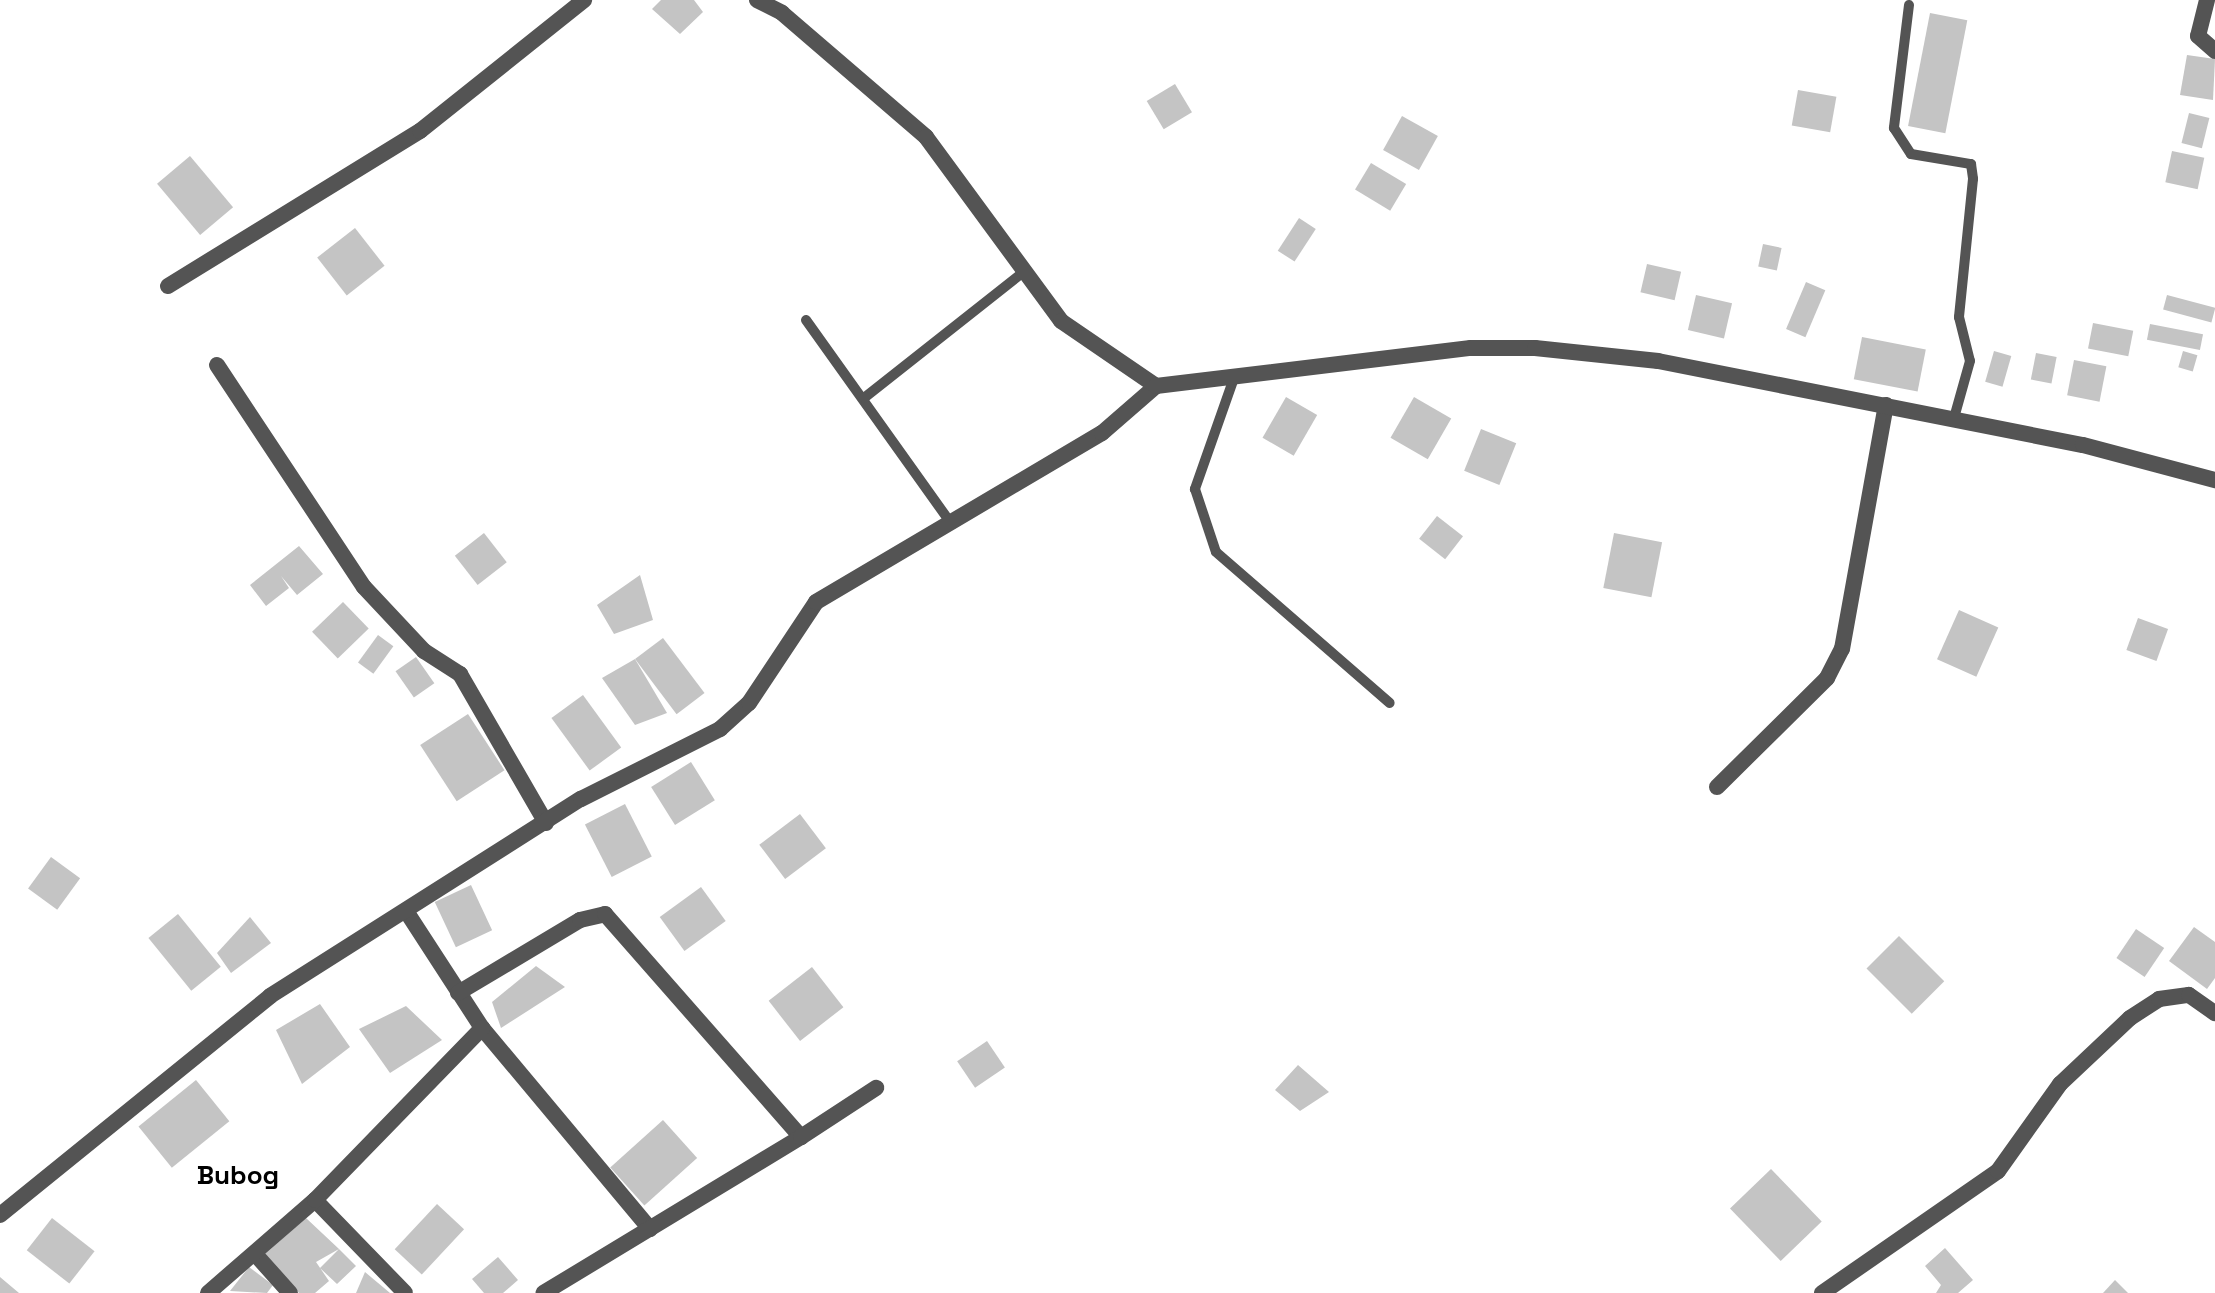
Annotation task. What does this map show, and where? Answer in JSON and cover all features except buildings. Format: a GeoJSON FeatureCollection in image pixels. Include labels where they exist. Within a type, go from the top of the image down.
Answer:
{"type":"FeatureCollection","features":[{"type":"Feature","properties":{"kind":"street"},"geometry":{"type":"LineString","coordinates":[[168,286],[420,131],[584,0]]}},
{"type":"Feature","properties":{"kind":"street"},"geometry":{"type":"LineString","coordinates":[[757,0],[926,137],[1061,321],[1156,386]]}},
{"type":"Feature","properties":{"kind":"street"},"geometry":{"type":"LineString","coordinates":[[2207,0],[2198,36],[2215,51]]}},
{"type":"Feature","properties":{"kind":"street"},"geometry":{"type":"LineString","coordinates":[[0,1215],[270,996],[408,914],[546,823],[720,729],[749,703],[816,602],[1102,433],[1156,386],[1471,348],[1535,348],[1658,361],[1954,418],[2215,480]]}},
{"type":"Feature","properties":{"kind":"street"},"geometry":{"type":"LineString","coordinates":[[217,365],[364,587],[424,651],[460,674],[546,823]]}},
{"type":"Feature","properties":{"kind":"street"},"geometry":{"type":"LineString","coordinates":[[1717,787],[1827,678],[1842,649],[1886,405]]}},
{"type":"Feature","properties":{"kind":"street"},"geometry":{"type":"LineString","coordinates":[[408,914],[482,1028],[650,1229]]}},
{"type":"Feature","properties":{"kind":"street"},"geometry":{"type":"LineString","coordinates":[[458,993],[580,920],[605,914],[801,1137]]}},
{"type":"Feature","properties":{"kind":"street"},"geometry":{"type":"LineString","coordinates":[[1822,1293],[1998,1171],[2060,1084],[2130,1018],[2159,999],[2189,995],[2215,1013]]}},
{"type":"Feature","properties":{"kind":"street"},"geometry":{"type":"LineString","coordinates":[[208,1293],[256,1255],[315,1200],[482,1028]]}},
{"type":"Feature","properties":{"kind":"street"},"geometry":{"type":"LineString","coordinates":[[543,1293],[801,1137],[876,1088]]}},
{"type":"Feature","properties":{"kind":"street"},"geometry":{"type":"LineString","coordinates":[[315,1200],[405,1293]]}},
{"type":"Feature","properties":{"kind":"street"},"geometry":{"type":"LineString","coordinates":[[256,1255],[290,1293]]}},
{"type":"Feature","properties":{"kind":"lane"},"geometry":{"type":"LineString","coordinates":[[1909,5],[1894,128],[1911,154],[1971,164],[1973,179],[1959,317],[1970,361],[1954,418]]}},
{"type":"Feature","properties":{"kind":"lane"},"geometry":{"type":"LineString","coordinates":[[864,398],[1025,271]]}},
{"type":"Feature","properties":{"kind":"lane"},"geometry":{"type":"LineString","coordinates":[[806,320],[950,522]]}},
{"type":"Feature","properties":{"kind":"lane"},"geometry":{"type":"LineString","coordinates":[[1234,378],[1195,489],[1216,552],[1390,703]]}},
{"type":"Feature","properties":{"kind":"district","name":"Bubog"},"geometry":{"type":"Point","coordinates":[238,1176]}}]}
